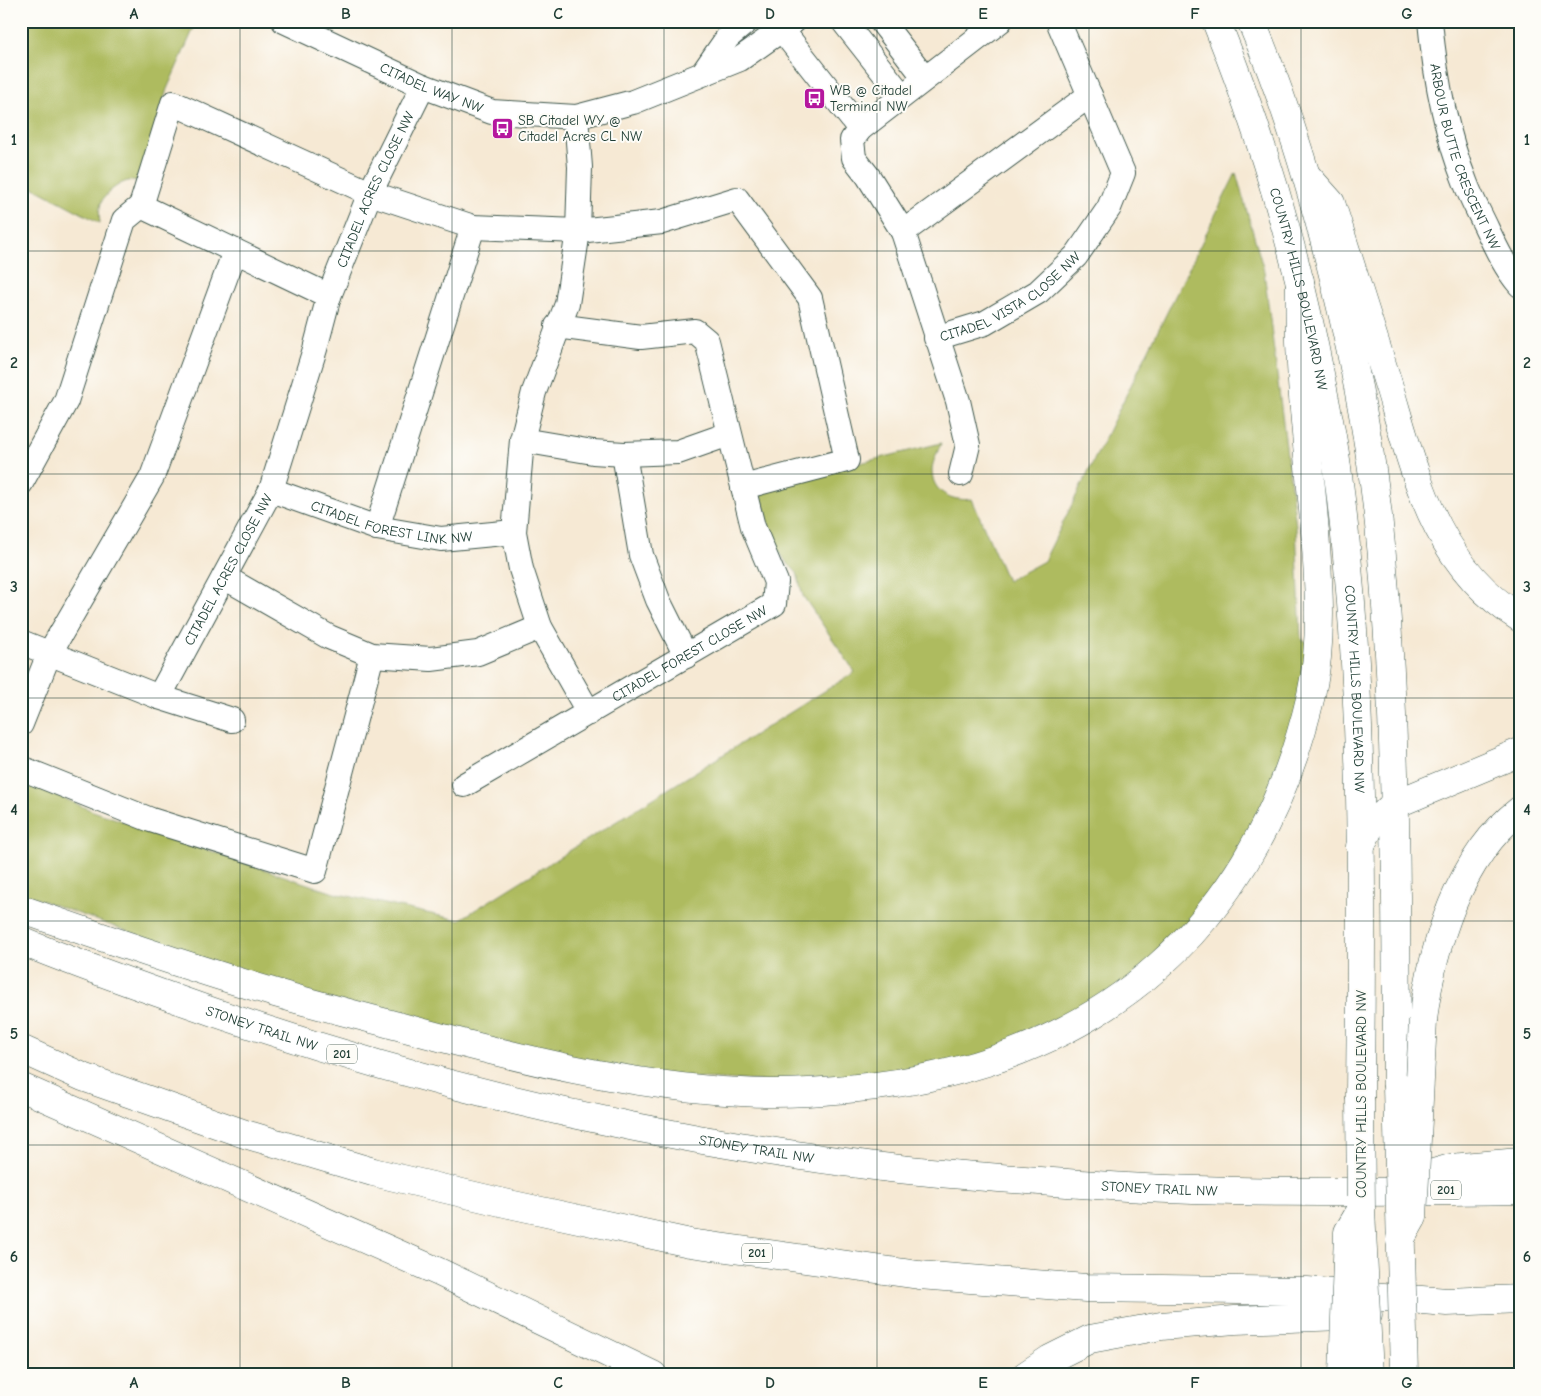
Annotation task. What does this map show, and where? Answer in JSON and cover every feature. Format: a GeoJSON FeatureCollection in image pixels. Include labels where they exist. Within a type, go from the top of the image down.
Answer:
{"type":"FeatureCollection","features":[{"type":"Feature","properties":{"kind":"main road","name":"COUNTRY HILLS BOULEVARD NW"},"geometry":{"type":"LineString","coordinates":[[1216,21],[1271,170],[1300,281],[1335,457],[1346,550],[1358,717],[1360,1097],[1367,1200],[1369,1375]]}},
{"type":"Feature","properties":{"kind":"main road"},"geometry":{"type":"LineString","coordinates":[[1251,21],[1265,53],[1307,176],[1354,368],[1379,525],[1391,694],[1404,1375]]}},
{"type":"Feature","properties":{"kind":"main road"},"geometry":{"type":"LineString","coordinates":[[1307,176],[1331,203],[1415,472],[1437,528],[1467,573],[1484,590],[1520,618]]}},
{"type":"Feature","properties":{"kind":"main road"},"geometry":{"type":"LineString","coordinates":[[21,908],[120,944],[274,993],[543,1062],[675,1087],[743,1092],[794,1093],[914,1081],[949,1073],[1040,1043],[1078,1024],[1115,1000],[1177,949],[1208,915],[1230,886],[1265,830],[1297,751],[1312,689],[1319,636],[1317,561],[1298,334],[1300,281]]}},
{"type":"Feature","properties":{"kind":"main road"},"geometry":{"type":"LineString","coordinates":[[1360,848],[1370,827],[1393,805],[1520,752]]}},
{"type":"Feature","properties":{"kind":"main road"},"geometry":{"type":"LineString","coordinates":[[1400,1240],[1413,1217],[1423,1020],[1428,978],[1440,936],[1463,882],[1492,836],[1520,810]]}},
{"type":"Feature","properties":{"kind":"main road","name":"STONEY TRAIL NW"},"geometry":{"type":"LineString","coordinates":[[21,941],[224,1016],[358,1060],[501,1098],[636,1128],[884,1167],[1075,1184],[1367,1200],[1520,1190]]}},
{"type":"Feature","properties":{"kind":"main road","name":"201"},"geometry":{"type":"LineString","coordinates":[[21,1049],[92,1080],[245,1134],[364,1169],[509,1204],[690,1243],[919,1275],[1086,1288],[1307,1291],[1447,1302],[1520,1299]]}},
{"type":"Feature","properties":{"kind":"main road"},"geometry":{"type":"LineString","coordinates":[[21,1087],[439,1272],[653,1375]]}},
{"type":"Feature","properties":{"kind":"main road"},"geometry":{"type":"LineString","coordinates":[[1343,1375],[1348,1232],[1367,1200],[1451,1168],[1520,1162]]}},
{"type":"Feature","properties":{"kind":"main road"},"geometry":{"type":"LineString","coordinates":[[1026,1375],[1050,1359],[1090,1339],[1161,1326],[1235,1320],[1418,1314],[1447,1302]]}},
{"type":"Feature","properties":{"kind":"street","name":"CITADEL WAY NW"},"geometry":{"type":"LineString","coordinates":[[284,21],[423,86],[492,112],[576,117],[633,102],[740,59],[788,26]]}},
{"type":"Feature","properties":{"kind":"street"},"geometry":{"type":"LineString","coordinates":[[703,73],[728,37],[747,21]]}},
{"type":"Feature","properties":{"kind":"street"},"geometry":{"type":"LineString","coordinates":[[843,21],[902,96]]}},
{"type":"Feature","properties":{"kind":"street"},"geometry":{"type":"LineString","coordinates":[[881,21],[926,78]]}},
{"type":"Feature","properties":{"kind":"street"},"geometry":{"type":"LineString","coordinates":[[788,26],[860,129],[1000,21]]}},
{"type":"Feature","properties":{"kind":"street","name":"CITADEL VISTA CLOSE NW"},"geometry":{"type":"LineString","coordinates":[[860,129],[852,140],[854,158],[868,176],[903,232],[936,338],[985,324],[1038,292],[1076,256],[1109,208],[1122,173],[1058,21]]}},
{"type":"Feature","properties":{"kind":"street","name":"ARBOUR BUTTE CRESCENT NW"},"geometry":{"type":"LineString","coordinates":[[1430,21],[1446,116],[1466,184],[1492,240],[1513,277],[1520,285]]}},
{"type":"Feature","properties":{"kind":"street","name":"CITADEL ACRES CLOSE NW"},"geometry":{"type":"LineString","coordinates":[[159,697],[271,490],[316,349],[329,296],[370,193],[423,86]]}},
{"type":"Feature","properties":{"kind":"street"},"geometry":{"type":"LineString","coordinates":[[903,232],[1090,95]]}},
{"type":"Feature","properties":{"kind":"street"},"geometry":{"type":"LineString","coordinates":[[21,483],[66,401],[124,220],[141,206],[173,102],[370,193],[473,227],[578,231],[662,222],[737,199],[810,298],[847,460],[743,487]]}},
{"type":"Feature","properties":{"kind":"street"},"geometry":{"type":"LineString","coordinates":[[576,117],[580,167],[578,231],[567,304],[557,326],[534,392],[522,440],[514,532],[521,569],[540,627],[589,713]]}},
{"type":"Feature","properties":{"kind":"street"},"geometry":{"type":"LineString","coordinates":[[141,206],[329,296]]}},
{"type":"Feature","properties":{"kind":"street"},"geometry":{"type":"LineString","coordinates":[[377,528],[473,227]]}},
{"type":"Feature","properties":{"kind":"street"},"geometry":{"type":"LineString","coordinates":[[21,724],[49,654],[152,477],[235,252]]}},
{"type":"Feature","properties":{"kind":"street","name":"CITADEL FOREST CLOSE NW"},"geometry":{"type":"LineString","coordinates":[[464,785],[774,604],[776,582],[753,527],[707,341],[695,331],[641,337],[557,326]]}},
{"type":"Feature","properties":{"kind":"street"},"geometry":{"type":"LineString","coordinates":[[936,338],[958,400],[968,445],[960,474]]}},
{"type":"Feature","properties":{"kind":"street"},"geometry":{"type":"LineString","coordinates":[[522,440],[593,452],[624,454],[678,452],[729,434]]}},
{"type":"Feature","properties":{"kind":"street"},"geometry":{"type":"LineString","coordinates":[[624,454],[640,555],[658,600],[686,656]]}},
{"type":"Feature","properties":{"kind":"street","name":"CITADEL FOREST LINK NW"},"geometry":{"type":"LineString","coordinates":[[271,490],[377,528],[441,539],[514,532]]}},
{"type":"Feature","properties":{"kind":"street"},"geometry":{"type":"LineString","coordinates":[[224,577],[329,637],[372,655],[431,659],[478,653],[540,627]]}},
{"type":"Feature","properties":{"kind":"street"},"geometry":{"type":"LineString","coordinates":[[21,642],[159,697],[232,720]]}},
{"type":"Feature","properties":{"kind":"street"},"geometry":{"type":"LineString","coordinates":[[21,768],[151,820],[315,871],[372,655]]}},
{"type":"Feature","properties":{"kind":"green space"},"geometry":{"type":"Polygon","coordinates":[[[21,21],[197,21],[167,89],[140,182],[135,180],[124,182],[112,189],[101,203],[100,223],[21,181],[21,21]]]}},
{"type":"Feature","properties":{"kind":"green space"},"geometry":{"type":"Polygon","coordinates":[[[1236,173],[1264,271],[1296,526],[1301,639],[1309,643],[1296,733],[1227,883],[1144,974],[1057,1030],[955,1066],[841,1085],[638,1075],[291,990],[21,893],[21,780],[93,811],[334,893],[459,920],[855,672],[803,596],[797,573],[786,562],[773,542],[759,488],[941,443],[932,469],[935,484],[939,490],[951,497],[965,500],[972,499],[1007,581],[1044,561],[1236,173]]]}},
{"type":"Feature","properties":{"kind":"place","name":"WB @ Citadel Terminal NW"},"geometry":{"type":"Point","coordinates":[814,98]}},
{"type":"Feature","properties":{"kind":"place","name":"SB Citadel WY @ Citadel Acres CL NW"},"geometry":{"type":"Point","coordinates":[502,128]}}]}
